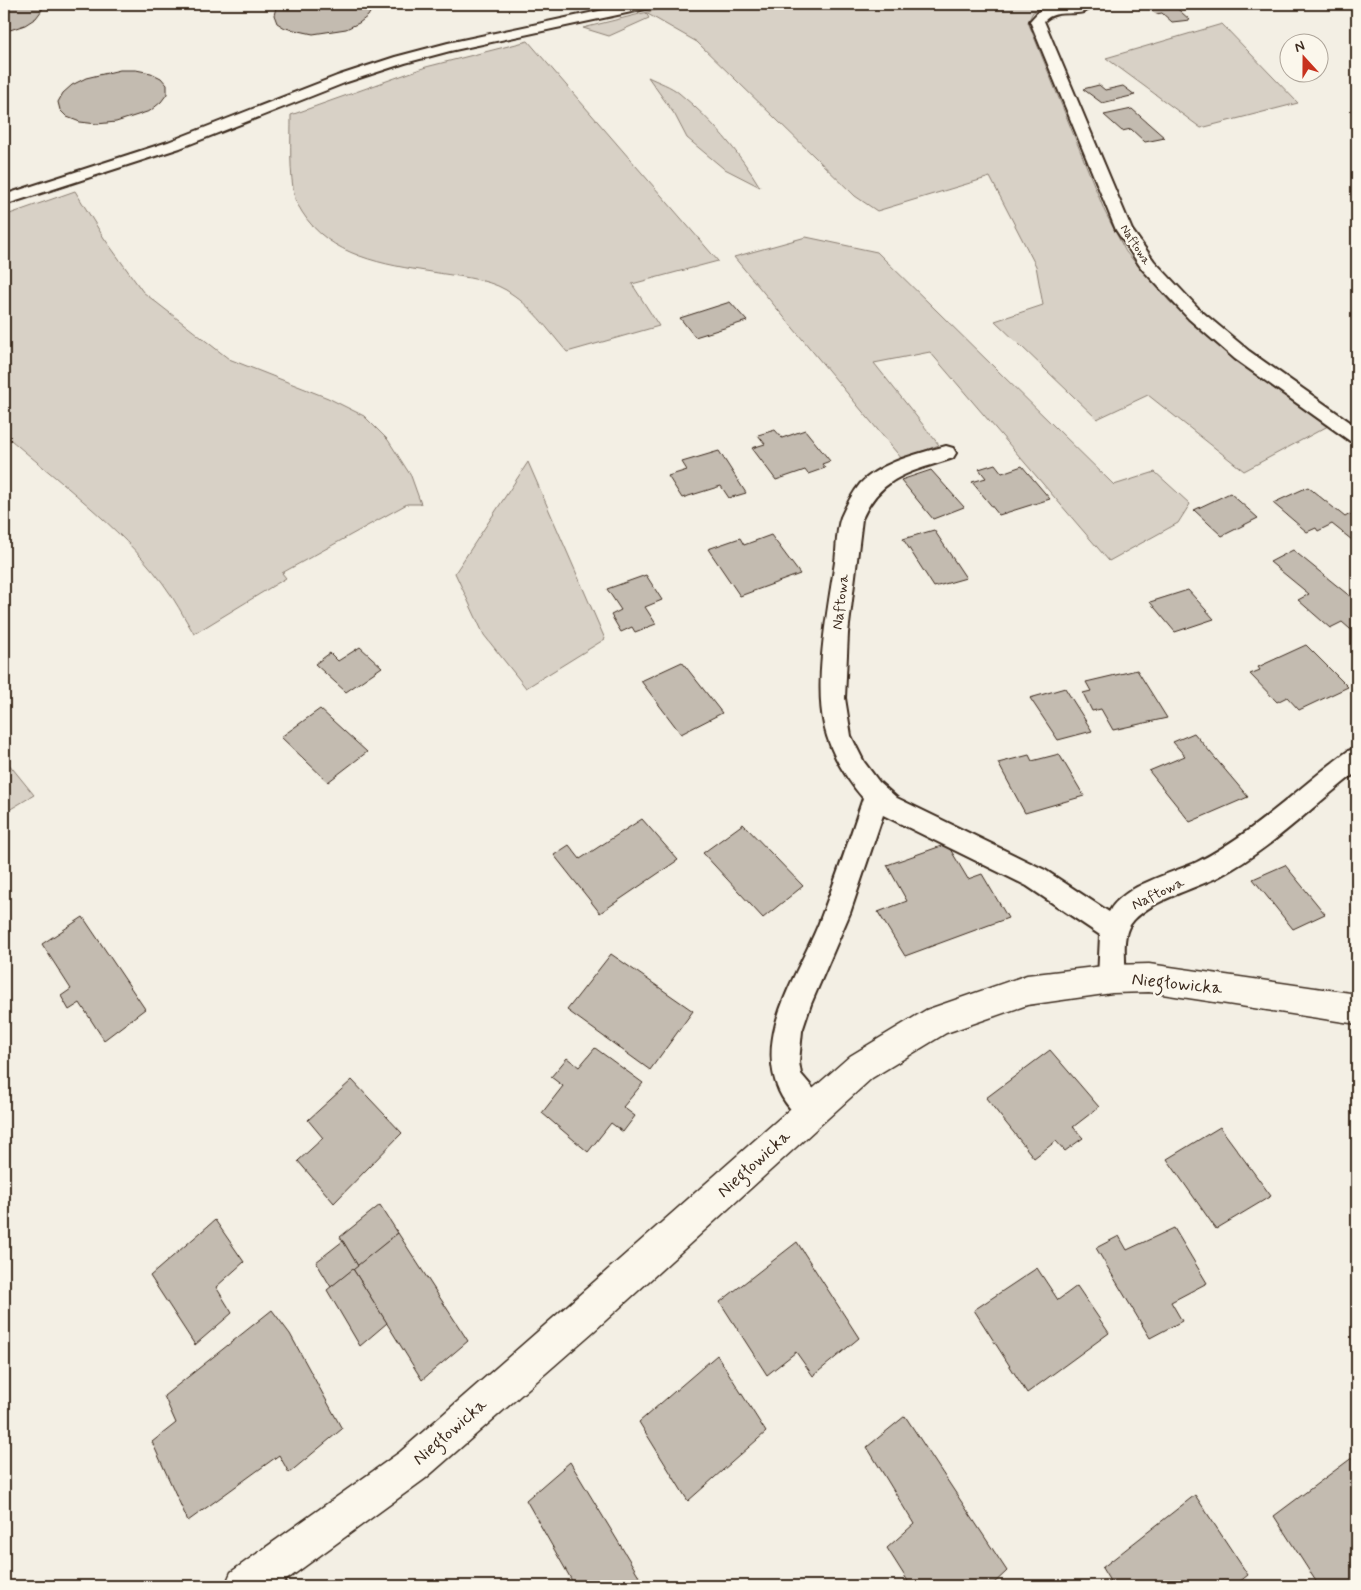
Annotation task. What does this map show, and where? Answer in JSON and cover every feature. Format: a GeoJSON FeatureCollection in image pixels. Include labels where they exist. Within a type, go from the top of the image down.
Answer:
{"type":"FeatureCollection","features":[{"type":"Feature","properties":{"kind":"street","name":"Niegłowicka"},"geometry":{"type":"LineString","coordinates":[[245,1586],[413,1465],[581,1318],[861,1067],[937,1021],[1027,990],[1112,979],[1148,978],[1357,1009]]}},
{"type":"Feature","properties":{"kind":"lane"},"geometry":{"type":"LineString","coordinates":[[4,200],[174,144],[342,79],[400,60],[448,47],[650,4]]}},
{"type":"Feature","properties":{"kind":"lane","name":"Naftowa"},"geometry":{"type":"LineString","coordinates":[[1083,8],[1048,12],[1039,16],[1037,21],[1124,230],[1148,265],[1194,315],[1242,355],[1357,436]]}},
{"type":"Feature","properties":{"kind":"lane","name":"Naftowa"},"geometry":{"type":"LineString","coordinates":[[946,453],[882,476],[870,485],[861,496],[851,519],[835,642],[833,706],[836,726],[843,747],[858,772],[876,796],[888,806],[1036,878],[1052,887],[1097,921],[1115,929],[1126,910],[1138,900],[1188,879],[1238,850],[1285,816],[1357,758]]}},
{"type":"Feature","properties":{"kind":"lane"},"geometry":{"type":"LineString","coordinates":[[813,1110],[799,1097],[789,1082],[785,1063],[788,1036],[794,1008],[820,952],[854,867],[876,796]]}},
{"type":"Feature","properties":{"kind":"lane"},"geometry":{"type":"LineString","coordinates":[[1112,979],[1115,929]]}},
{"type":"Feature","properties":{"kind":"shaded area"},"geometry":{"type":"Polygon","coordinates":[[[680,4],[1086,4],[1051,7],[1033,12],[1028,22],[1105,212],[1126,252],[1169,301],[1220,348],[1328,426],[1244,471],[1148,395],[1097,419],[995,321],[1043,305],[1036,266],[990,177],[877,211],[855,196],[697,42],[646,13],[649,18],[609,36],[583,28],[680,4]]]}},
{"type":"Feature","properties":{"kind":"shaded area"},"geometry":{"type":"Polygon","coordinates":[[[1222,24],[1298,103],[1201,128],[1106,58],[1222,24]]]}},
{"type":"Feature","properties":{"kind":"shaded area"},"geometry":{"type":"Polygon","coordinates":[[[528,41],[718,261],[632,284],[659,326],[567,352],[531,310],[506,290],[480,280],[396,266],[359,256],[327,239],[313,227],[296,202],[291,168],[291,115],[426,67],[528,41]]]}},
{"type":"Feature","properties":{"kind":"shaded area"},"geometry":{"type":"Polygon","coordinates":[[[648,77],[668,86],[691,103],[734,149],[760,187],[723,168],[687,138],[675,115],[648,77]]]}},
{"type":"Feature","properties":{"kind":"shaded area"},"geometry":{"type":"Polygon","coordinates":[[[75,191],[104,238],[143,292],[229,359],[328,398],[364,416],[388,440],[411,476],[421,504],[407,504],[282,573],[286,578],[194,634],[162,582],[126,541],[87,504],[4,434],[4,216],[75,191]]]}},
{"type":"Feature","properties":{"kind":"shaded area"},"geometry":{"type":"Polygon","coordinates":[[[806,237],[877,252],[1114,485],[1155,472],[1190,504],[1178,523],[1109,561],[930,352],[874,363],[939,445],[902,459],[734,257],[806,237]]]}},
{"type":"Feature","properties":{"kind":"shaded area"},"geometry":{"type":"Polygon","coordinates":[[[528,462],[605,639],[526,688],[484,635],[455,573],[528,462]]]}},
{"type":"Feature","properties":{"kind":"shaded area"},"geometry":{"type":"Polygon","coordinates":[[[4,758],[34,795],[4,813],[4,758]]]}},
{"type":"Feature","properties":{"kind":"building"},"geometry":{"type":"Polygon","coordinates":[[[4,4],[43,4],[42,10],[36,18],[25,25],[4,32],[4,4]]]}},
{"type":"Feature","properties":{"kind":"building"},"geometry":{"type":"Polygon","coordinates":[[[281,4],[371,4],[372,9],[368,16],[359,23],[346,29],[313,34],[285,28],[277,23],[274,15],[276,8],[281,4]]]}},
{"type":"Feature","properties":{"kind":"building"},"geometry":{"type":"Polygon","coordinates":[[[1152,4],[1172,4],[1190,20],[1172,22],[1162,13],[1156,14],[1147,6],[1152,4]]]}},
{"type":"Feature","properties":{"kind":"building"},"geometry":{"type":"Polygon","coordinates":[[[120,70],[136,70],[151,73],[161,78],[167,85],[167,94],[150,111],[116,122],[97,124],[80,122],[67,117],[60,110],[58,102],[63,93],[72,85],[86,78],[120,70]]]}},
{"type":"Feature","properties":{"kind":"building"},"geometry":{"type":"Polygon","coordinates":[[[1099,85],[1105,90],[1123,86],[1135,95],[1102,103],[1083,89],[1099,85]]]}},
{"type":"Feature","properties":{"kind":"building"},"geometry":{"type":"Polygon","coordinates":[[[1132,109],[1165,138],[1145,142],[1131,129],[1122,131],[1104,115],[1132,109]]]}},
{"type":"Feature","properties":{"kind":"building"},"geometry":{"type":"Polygon","coordinates":[[[730,302],[747,321],[695,337],[680,318],[730,302]]]}},
{"type":"Feature","properties":{"kind":"building"},"geometry":{"type":"Polygon","coordinates":[[[775,430],[782,438],[805,430],[830,461],[822,464],[825,468],[808,474],[805,470],[776,480],[752,448],[765,444],[758,435],[775,430]]]}},
{"type":"Feature","properties":{"kind":"building"},"geometry":{"type":"Polygon","coordinates":[[[719,451],[746,493],[729,498],[721,486],[682,498],[668,476],[687,470],[682,462],[719,451]]]}},
{"type":"Feature","properties":{"kind":"building"},"geometry":{"type":"Polygon","coordinates":[[[995,464],[1002,473],[1022,466],[1050,499],[999,515],[972,482],[986,478],[979,469],[995,464]]]}},
{"type":"Feature","properties":{"kind":"building"},"geometry":{"type":"Polygon","coordinates":[[[931,470],[964,507],[933,519],[901,480],[931,470]]]}},
{"type":"Feature","properties":{"kind":"building"},"geometry":{"type":"Polygon","coordinates":[[[1308,487],[1345,517],[1350,514],[1357,520],[1357,544],[1332,524],[1318,531],[1316,528],[1307,532],[1273,503],[1308,487]]]}},
{"type":"Feature","properties":{"kind":"building"},"geometry":{"type":"Polygon","coordinates":[[[1230,493],[1258,518],[1222,536],[1194,510],[1230,493]]]}},
{"type":"Feature","properties":{"kind":"building"},"geometry":{"type":"Polygon","coordinates":[[[934,530],[966,578],[934,587],[903,539],[934,530]]]}},
{"type":"Feature","properties":{"kind":"building"},"geometry":{"type":"Polygon","coordinates":[[[771,535],[800,574],[740,596],[708,549],[740,538],[744,545],[771,535]]]}},
{"type":"Feature","properties":{"kind":"building"},"geometry":{"type":"Polygon","coordinates":[[[1293,550],[1357,602],[1357,635],[1342,622],[1330,628],[1298,600],[1309,594],[1270,562],[1293,550]]]}},
{"type":"Feature","properties":{"kind":"building"},"geometry":{"type":"Polygon","coordinates":[[[646,575],[662,600],[645,607],[656,624],[635,632],[632,627],[621,632],[611,615],[621,610],[607,589],[646,575]]]}},
{"type":"Feature","properties":{"kind":"building"},"geometry":{"type":"Polygon","coordinates":[[[1188,590],[1214,619],[1175,632],[1150,602],[1188,590]]]}},
{"type":"Feature","properties":{"kind":"building"},"geometry":{"type":"Polygon","coordinates":[[[1306,645],[1348,687],[1299,710],[1287,697],[1277,702],[1250,674],[1260,670],[1258,667],[1306,645]]]}},
{"type":"Feature","properties":{"kind":"building"},"geometry":{"type":"Polygon","coordinates":[[[360,647],[382,667],[346,692],[315,664],[330,653],[338,661],[360,647]]]}},
{"type":"Feature","properties":{"kind":"building"},"geometry":{"type":"Polygon","coordinates":[[[682,662],[722,713],[681,734],[641,681],[682,662]]]}},
{"type":"Feature","properties":{"kind":"building"},"geometry":{"type":"Polygon","coordinates":[[[1137,670],[1167,718],[1113,730],[1101,709],[1092,711],[1083,693],[1091,691],[1086,682],[1137,670]]]}},
{"type":"Feature","properties":{"kind":"building"},"geometry":{"type":"Polygon","coordinates":[[[1065,688],[1092,731],[1058,740],[1030,698],[1065,688]]]}},
{"type":"Feature","properties":{"kind":"building"},"geometry":{"type":"Polygon","coordinates":[[[320,709],[367,752],[328,782],[281,737],[320,709]]]}},
{"type":"Feature","properties":{"kind":"building"},"geometry":{"type":"Polygon","coordinates":[[[1194,733],[1248,797],[1190,822],[1149,771],[1185,756],[1173,742],[1194,733]]]}},
{"type":"Feature","properties":{"kind":"building"},"geometry":{"type":"Polygon","coordinates":[[[1059,754],[1084,796],[1025,813],[998,763],[1029,755],[1032,761],[1059,754]]]}},
{"type":"Feature","properties":{"kind":"building"},"geometry":{"type":"Polygon","coordinates":[[[642,819],[678,860],[600,913],[554,855],[569,845],[580,859],[642,819]]]}},
{"type":"Feature","properties":{"kind":"building"},"geometry":{"type":"Polygon","coordinates":[[[743,824],[803,886],[763,918],[703,853],[743,824]]]}},
{"type":"Feature","properties":{"kind":"building"},"geometry":{"type":"Polygon","coordinates":[[[947,844],[968,879],[982,874],[1008,918],[905,956],[878,912],[907,901],[887,865],[947,844]]]}},
{"type":"Feature","properties":{"kind":"building"},"geometry":{"type":"Polygon","coordinates":[[[1285,865],[1325,914],[1293,929],[1253,879],[1285,865]]]}},
{"type":"Feature","properties":{"kind":"building"},"geometry":{"type":"Polygon","coordinates":[[[83,917],[145,1009],[104,1040],[80,1003],[69,1010],[61,996],[71,989],[42,944],[83,917]]]}},
{"type":"Feature","properties":{"kind":"building"},"geometry":{"type":"Polygon","coordinates":[[[611,954],[693,1011],[650,1070],[567,1010],[611,954]]]}},
{"type":"Feature","properties":{"kind":"building"},"geometry":{"type":"Polygon","coordinates":[[[595,1048],[643,1083],[623,1107],[635,1116],[623,1132],[611,1123],[588,1152],[542,1113],[563,1086],[551,1077],[567,1058],[579,1067],[595,1048]]]}},
{"type":"Feature","properties":{"kind":"building"},"geometry":{"type":"Polygon","coordinates":[[[1050,1050],[1099,1107],[1073,1127],[1083,1138],[1065,1151],[1056,1141],[1034,1158],[986,1098],[1050,1050]]]}},
{"type":"Feature","properties":{"kind":"building"},"geometry":{"type":"Polygon","coordinates":[[[352,1080],[402,1133],[334,1203],[298,1161],[323,1138],[308,1120],[352,1080]]]}},
{"type":"Feature","properties":{"kind":"building"},"geometry":{"type":"Polygon","coordinates":[[[1220,1127],[1271,1196],[1216,1229],[1167,1159],[1220,1127]]]}},
{"type":"Feature","properties":{"kind":"building"},"geometry":{"type":"Polygon","coordinates":[[[380,1205],[398,1233],[358,1266],[340,1237],[380,1205]]]}},
{"type":"Feature","properties":{"kind":"building"},"geometry":{"type":"Polygon","coordinates":[[[215,1220],[244,1262],[216,1287],[232,1313],[195,1345],[150,1276],[215,1220]]]}},
{"type":"Feature","properties":{"kind":"building"},"geometry":{"type":"Polygon","coordinates":[[[1174,1228],[1207,1283],[1171,1302],[1182,1321],[1150,1338],[1096,1248],[1119,1236],[1127,1250],[1174,1228]]]}},
{"type":"Feature","properties":{"kind":"building"},"geometry":{"type":"Polygon","coordinates":[[[398,1233],[468,1341],[422,1380],[353,1269],[398,1233]]]}},
{"type":"Feature","properties":{"kind":"building"},"geometry":{"type":"Polygon","coordinates":[[[343,1241],[358,1266],[331,1287],[316,1262],[343,1241]]]}},
{"type":"Feature","properties":{"kind":"building"},"geometry":{"type":"Polygon","coordinates":[[[797,1242],[859,1338],[813,1376],[796,1352],[767,1375],[720,1302],[797,1242]]]}},
{"type":"Feature","properties":{"kind":"building"},"geometry":{"type":"Polygon","coordinates":[[[1037,1268],[1058,1300],[1077,1286],[1109,1333],[1027,1393],[974,1310],[1037,1268]]]}},
{"type":"Feature","properties":{"kind":"building"},"geometry":{"type":"Polygon","coordinates":[[[353,1269],[387,1323],[360,1346],[327,1290],[353,1269]]]}},
{"type":"Feature","properties":{"kind":"building"},"geometry":{"type":"Polygon","coordinates":[[[272,1310],[290,1334],[342,1429],[289,1473],[279,1455],[188,1521],[152,1442],[176,1423],[164,1396],[272,1310]]]}},
{"type":"Feature","properties":{"kind":"building"},"geometry":{"type":"Polygon","coordinates":[[[717,1355],[766,1432],[688,1501],[639,1422],[717,1355]]]}},
{"type":"Feature","properties":{"kind":"building"},"geometry":{"type":"Polygon","coordinates":[[[905,1416],[1007,1571],[991,1586],[911,1586],[887,1548],[914,1524],[867,1447],[905,1416]]]}},
{"type":"Feature","properties":{"kind":"building"},"geometry":{"type":"Polygon","coordinates":[[[1357,1454],[1357,1586],[1319,1586],[1274,1516],[1357,1454]]]}},
{"type":"Feature","properties":{"kind":"building"},"geometry":{"type":"Polygon","coordinates":[[[570,1462],[645,1586],[575,1586],[526,1500],[570,1462]]]}},
{"type":"Feature","properties":{"kind":"building"},"geometry":{"type":"Polygon","coordinates":[[[1195,1495],[1248,1575],[1234,1586],[1113,1586],[1102,1568],[1195,1495]]]}}]}
